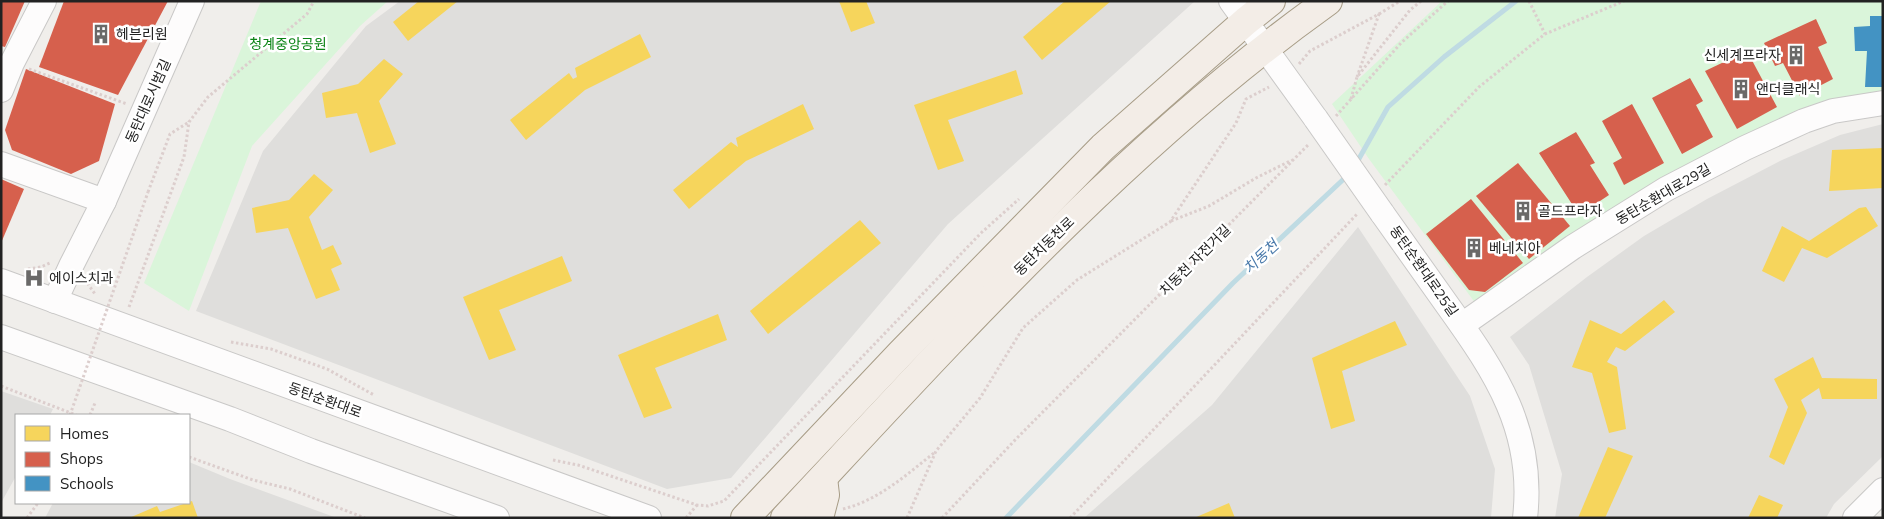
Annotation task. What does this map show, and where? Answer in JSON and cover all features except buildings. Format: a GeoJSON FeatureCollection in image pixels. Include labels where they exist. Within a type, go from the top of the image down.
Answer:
{"type":"FeatureCollection","features":[{"type":"Feature","properties":{"kind":"main road","name":"동탄치동천로"},"geometry":{"type":"LineString","coordinates":[[745,518],[901,353],[1238,11],[1271,1]]}},
{"type":"Feature","properties":{"kind":"main road","name":"동탄치동천로"},"geometry":{"type":"LineString","coordinates":[[785,518],[1003,285],[1135,160],[1229,76],[1328,1]]}},
{"type":"Feature","properties":{"kind":"main road"},"geometry":{"type":"LineString","coordinates":[[823,478],[830,513]]}},
{"type":"Feature","properties":{"kind":"street"},"geometry":{"type":"LineString","coordinates":[[1,90],[12,63],[44,1]]}},
{"type":"Feature","properties":{"kind":"street","name":"동탄대로시범길"},"geometry":{"type":"LineString","coordinates":[[55,301],[104,201],[192,1]]}},
{"type":"Feature","properties":{"kind":"street","name":"동탄순환대로25길"},"geometry":{"type":"LineString","coordinates":[[1238,11],[1321,126],[1372,211],[1462,325],[1495,376],[1513,415],[1520,438],[1524,465],[1525,518]]}},
{"type":"Feature","properties":{"kind":"street","name":"동탄순환대로29길"},"geometry":{"type":"LineString","coordinates":[[1462,325],[1573,247],[1666,189],[1745,148],[1804,121],[1833,111],[1883,103]]}},
{"type":"Feature","properties":{"kind":"street"},"geometry":{"type":"LineString","coordinates":[[1,164],[104,201]]}},
{"type":"Feature","properties":{"kind":"street","name":"동탄순환대로"},"geometry":{"type":"LineString","coordinates":[[1,282],[627,512],[649,518]]}},
{"type":"Feature","properties":{"kind":"street"},"geometry":{"type":"LineString","coordinates":[[1,337],[497,518]]}},
{"type":"Feature","properties":{"kind":"street"},"geometry":{"type":"LineString","coordinates":[[1855,518],[1883,490]]}},
{"type":"Feature","properties":{"kind":"path"},"geometry":{"type":"LineString","coordinates":[[70,414],[170,134],[190,122],[208,97],[307,14],[314,1]]}},
{"type":"Feature","properties":{"kind":"path"},"geometry":{"type":"LineString","coordinates":[[1170,222],[1236,124],[1246,99],[1287,78],[1310,51],[1400,1]]}},
{"type":"Feature","properties":{"kind":"path"},"geometry":{"type":"LineString","coordinates":[[1357,78],[1410,10],[1421,1]]}},
{"type":"Feature","properties":{"kind":"path","name":"치동천 자전거길"},"geometry":{"type":"LineString","coordinates":[[942,518],[1016,439],[1296,158],[1321,126],[1351,99],[1402,43],[1448,1]]}},
{"type":"Feature","properties":{"kind":"path"},"geometry":{"type":"LineString","coordinates":[[1529,1],[1545,34]]}},
{"type":"Feature","properties":{"kind":"path"},"geometry":{"type":"LineString","coordinates":[[1383,187],[1479,87],[1545,34],[1624,1]]}},
{"type":"Feature","properties":{"kind":"path"},"geometry":{"type":"LineString","coordinates":[[1351,99],[1379,14]]}},
{"type":"Feature","properties":{"kind":"path"},"geometry":{"type":"LineString","coordinates":[[12,63],[144,110]]}},
{"type":"Feature","properties":{"kind":"path"},"geometry":{"type":"LineString","coordinates":[[129,308],[184,157],[190,122]]}},
{"type":"Feature","properties":{"kind":"path"},"geometry":{"type":"LineString","coordinates":[[830,513],[860,505],[878,496],[936,451],[980,398],[1023,328],[1078,280],[1170,222],[1209,206],[1256,178],[1296,158]]}},
{"type":"Feature","properties":{"kind":"path"},"geometry":{"type":"LineString","coordinates":[[549,460],[578,465],[697,505],[716,504],[724,501],[731,496],[981,233],[1025,194]]}},
{"type":"Feature","properties":{"kind":"path"},"geometry":{"type":"LineString","coordinates":[[1070,518],[1372,211]]}},
{"type":"Feature","properties":{"kind":"path"},"geometry":{"type":"LineString","coordinates":[[24,269],[48,265],[54,257]]}},
{"type":"Feature","properties":{"kind":"path"},"geometry":{"type":"LineString","coordinates":[[88,274],[88,284],[94,293],[111,301]]}},
{"type":"Feature","properties":{"kind":"path"},"geometry":{"type":"LineString","coordinates":[[120,305],[138,311]]}},
{"type":"Feature","properties":{"kind":"path"},"geometry":{"type":"LineString","coordinates":[[226,342],[272,349],[327,369],[377,397]]}},
{"type":"Feature","properties":{"kind":"path"},"geometry":{"type":"LineString","coordinates":[[1,386],[73,414]]}},
{"type":"Feature","properties":{"kind":"path"},"geometry":{"type":"LineString","coordinates":[[90,414],[95,403]]}},
{"type":"Feature","properties":{"kind":"path"},"geometry":{"type":"LineString","coordinates":[[907,518],[936,451]]}},
{"type":"Feature","properties":{"kind":"path"},"geometry":{"type":"LineString","coordinates":[[190,457],[253,480],[290,489],[365,518]]}},
{"type":"Feature","properties":{"kind":"path"},"geometry":{"type":"LineString","coordinates":[[27,518],[36,504]]}},
{"type":"Feature","properties":{"kind":"path"},"geometry":{"type":"LineString","coordinates":[[686,518],[697,505]]}},
{"type":"Feature","properties":{"kind":"shaded area"},"geometry":{"type":"Polygon","coordinates":[[[400,1],[1195,1],[948,224],[731,478],[667,489],[196,311],[263,151],[366,26],[400,1]]]}},
{"type":"Feature","properties":{"kind":"shaded area"},"geometry":{"type":"Polygon","coordinates":[[[1883,124],[1883,456],[1834,504],[1826,518],[1555,518],[1562,474],[1529,365],[1510,337],[1587,277],[1644,236],[1707,199],[1782,160],[1840,135],[1883,124]]]}},
{"type":"Feature","properties":{"kind":"shaded area"},"geometry":{"type":"Polygon","coordinates":[[[1358,227],[1470,396],[1495,469],[1491,518],[1084,518],[1212,405],[1358,227]]]}},
{"type":"Feature","properties":{"kind":"shaded area"},"geometry":{"type":"Polygon","coordinates":[[[1,391],[53,409],[50,414],[15,414],[15,478],[1,503],[1,391]]]}},
{"type":"Feature","properties":{"kind":"shaded area"},"geometry":{"type":"Polygon","coordinates":[[[190,462],[337,518],[45,518],[52,504],[190,504],[190,462]]]}},
{"type":"Feature","properties":{"kind":"green space","name":"청계중앙공원"},"geometry":{"type":"Polygon","coordinates":[[[261,1],[388,1],[360,26],[252,146],[189,311],[144,283],[261,1]]]}},
{"type":"Feature","properties":{"kind":"green space"},"geometry":{"type":"Polygon","coordinates":[[[1442,1],[1883,1],[1883,98],[1839,102],[1476,304],[1369,159],[1332,104],[1442,1]]]}},
{"type":"Feature","properties":{"kind":"waterway","name":"치동천"},"geometry":{"type":"LineString","coordinates":[[1356,164],[1388,107],[1444,57],[1516,1]]}},
{"type":"Feature","properties":{"kind":"waterway","name":"치동천"},"geometry":{"type":"LineString","coordinates":[[1006,518],[1233,283],[1348,175]]}},
{"type":"Feature","properties":{"kind":"place","name":"헤븐리원"},"geometry":{"type":"Point","coordinates":[101,34]}},
{"type":"Feature","properties":{"kind":"place","name":"신세계프라자"},"geometry":{"type":"Point","coordinates":[1796,55]}},
{"type":"Feature","properties":{"kind":"place","name":"앤더클래식"},"geometry":{"type":"Point","coordinates":[1741,89]}},
{"type":"Feature","properties":{"kind":"place","name":"골드프라자"},"geometry":{"type":"Point","coordinates":[1523,211]}},
{"type":"Feature","properties":{"kind":"place","name":"베네치아"},"geometry":{"type":"Point","coordinates":[1474,248]}},
{"type":"Feature","properties":{"kind":"place","name":"에이스치과"},"geometry":{"type":"Point","coordinates":[34,278]}}]}
